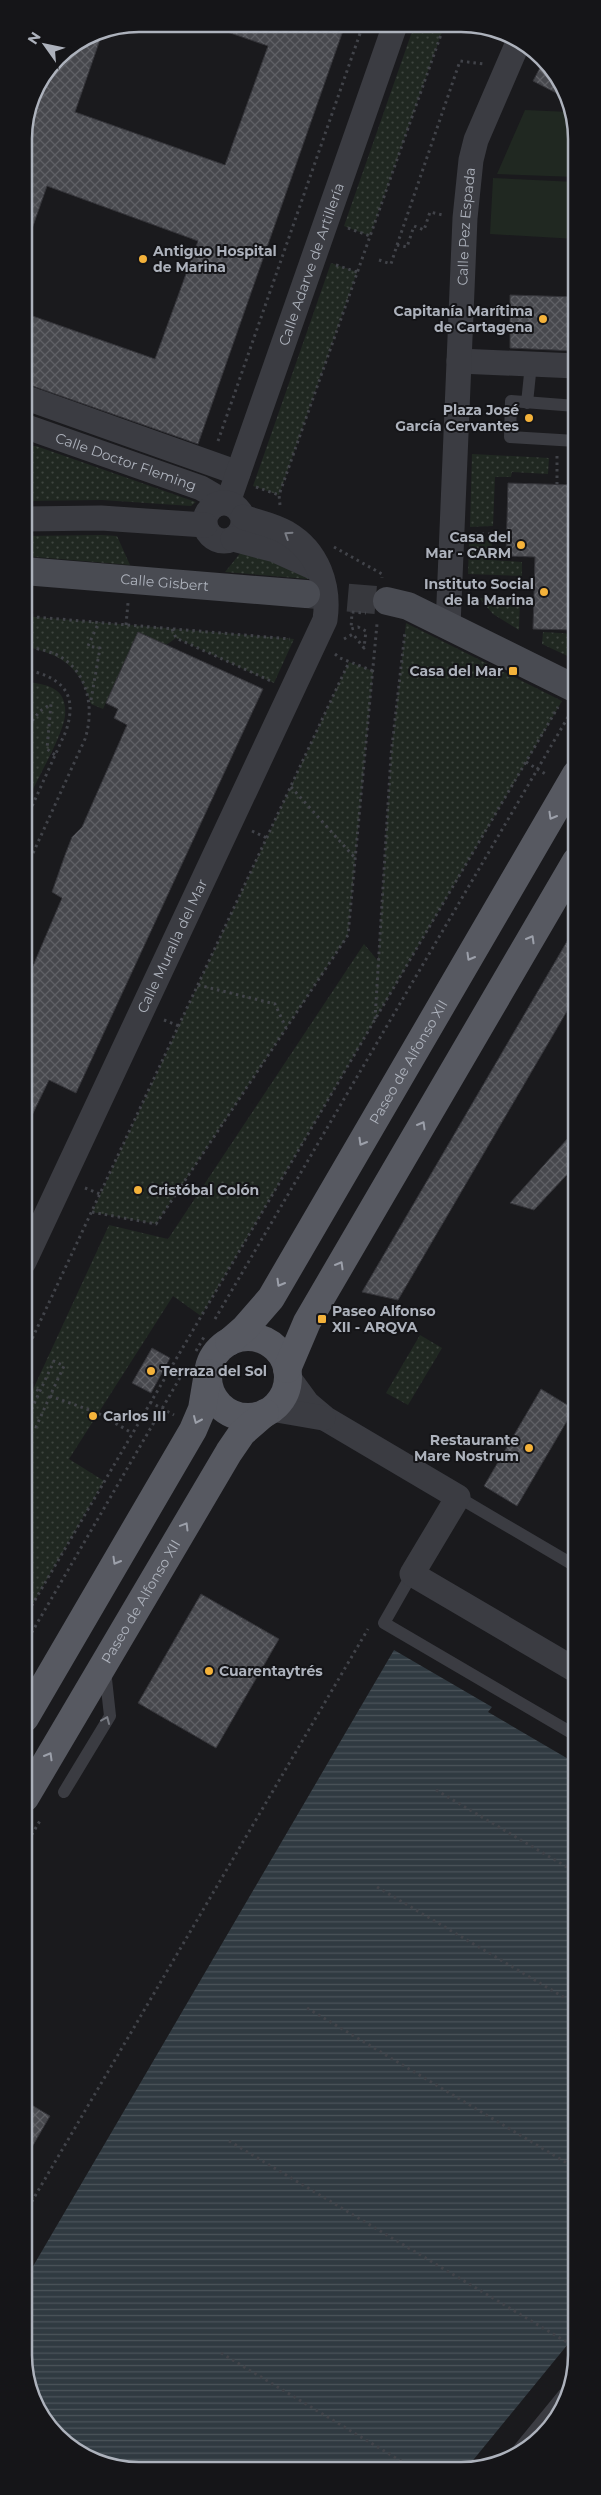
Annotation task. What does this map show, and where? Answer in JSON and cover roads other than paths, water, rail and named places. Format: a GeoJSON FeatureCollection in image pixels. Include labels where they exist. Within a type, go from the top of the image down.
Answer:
{"type":"FeatureCollection","features":[{"type":"Feature","properties":{"kind":"main road","name":"Paseo de Alfonso XII"},"geometry":{"type":"LineString","coordinates":[[194,1368],[217,1352],[216,1332],[245,1328],[271,1298],[568,788]]}},
{"type":"Feature","properties":{"kind":"main road"},"geometry":{"type":"LineString","coordinates":[[288,1373],[299,1336],[568,875]]}},
{"type":"Feature","properties":{"kind":"main road"},"geometry":{"type":"LineString","coordinates":[[216,1332],[265,1340],[282,1355],[288,1373]]}},
{"type":"Feature","properties":{"kind":"main road"},"geometry":{"type":"LineString","coordinates":[[194,1368],[222,1407],[242,1416],[268,1411]]}},
{"type":"Feature","properties":{"kind":"main road"},"geometry":{"type":"LineString","coordinates":[[32,1704],[193,1430],[206,1393],[194,1368]]}},
{"type":"Feature","properties":{"kind":"main road","name":"Paseo de Alfonso XII"},"geometry":{"type":"LineString","coordinates":[[32,1786],[229,1452],[242,1433],[268,1411],[285,1392],[288,1373]]}},
{"type":"Feature","properties":{"kind":"street","name":"Calle Adarve de Artillería"},"geometry":{"type":"LineString","coordinates":[[232,515],[238,473],[393,32]]}},
{"type":"Feature","properties":{"kind":"street","name":"Calle Pez Espada"},"geometry":{"type":"LineString","coordinates":[[448,626],[465,218],[471,160],[485,116],[512,56]]}},
{"type":"Feature","properties":{"kind":"street"},"geometry":{"type":"LineString","coordinates":[[459,361],[568,366]]}},
{"type":"Feature","properties":{"kind":"street"},"geometry":{"type":"LineString","coordinates":[[33,400],[238,473]]}},
{"type":"Feature","properties":{"kind":"street","name":"Calle Doctor Fleming"},"geometry":{"type":"LineString","coordinates":[[33,429],[201,488],[232,515],[288,533],[310,554],[320,570],[328,599],[330,636]]}},
{"type":"Feature","properties":{"kind":"street"},"geometry":{"type":"LineString","coordinates":[[33,519],[101,518],[205,524],[207,513],[213,506],[232,515]]}},
{"type":"Feature","properties":{"kind":"street","name":"Calle Gisbert"},"geometry":{"type":"LineString","coordinates":[[33,572],[306,594]]}},
{"type":"Feature","properties":{"kind":"street"},"geometry":{"type":"LineString","coordinates":[[389,607],[448,626],[568,693]]}},
{"type":"Feature","properties":{"kind":"street","name":"Calle Muralla del Mar"},"geometry":{"type":"LineString","coordinates":[[32,1245],[330,636]]}},
{"type":"Feature","properties":{"kind":"street"},"geometry":{"type":"LineString","coordinates":[[288,1373],[307,1403],[326,1419],[458,1497],[412,1574],[568,1666]]}},
{"type":"Feature","properties":{"kind":"street"},"geometry":{"type":"LineString","coordinates":[[268,1411],[315,1415],[326,1419]]}},
{"type":"Feature","properties":{"kind":"lane"},"geometry":{"type":"LineString","coordinates":[[527,403],[530,364]]}},
{"type":"Feature","properties":{"kind":"lane"},"geometry":{"type":"LineString","coordinates":[[568,406],[511,402],[510,437],[568,441]]}},
{"type":"Feature","properties":{"kind":"lane"},"geometry":{"type":"LineString","coordinates":[[458,1497],[568,1562]]}},
{"type":"Feature","properties":{"kind":"lane"},"geometry":{"type":"LineString","coordinates":[[412,1574],[384,1623],[568,1731]]}},
{"type":"Feature","properties":{"kind":"lane"},"geometry":{"type":"LineString","coordinates":[[64,1792],[110,1716],[104,1663]]}},
{"type":"Feature","properties":{"kind":"lane"},"geometry":{"type":"LineString","coordinates":[[526,2440],[557,2403]]}},
{"type":"Feature","properties":{"kind":"tunnel"},"geometry":{"type":"LineString","coordinates":[[306,594],[387,601]]}},
{"type":"Feature","properties":{"kind":"place","name":"Antiguo Hospital de Marina"},"geometry":{"type":"Point","coordinates":[143,259]}},
{"type":"Feature","properties":{"kind":"place","name":"Capitanía Marítima de Cartagena"},"geometry":{"type":"Point","coordinates":[543,319]}},
{"type":"Feature","properties":{"kind":"place","name":"Plaza José García Cervantes"},"geometry":{"type":"Point","coordinates":[529,418]}},
{"type":"Feature","properties":{"kind":"place","name":"Casa del Mar - CARM"},"geometry":{"type":"Point","coordinates":[521,545]}},
{"type":"Feature","properties":{"kind":"place","name":"Instituto Social de la Marina"},"geometry":{"type":"Point","coordinates":[544,592]}},
{"type":"Feature","properties":{"kind":"place","name":"Casa del Mar"},"geometry":{"type":"Point","coordinates":[513,671]}},
{"type":"Feature","properties":{"kind":"place","name":"Cristóbal Colón"},"geometry":{"type":"Point","coordinates":[138,1190]}},
{"type":"Feature","properties":{"kind":"place","name":"Paseo Alfonso XII - ARQVA"},"geometry":{"type":"Point","coordinates":[322,1319]}},
{"type":"Feature","properties":{"kind":"place","name":"Terraza del Sol"},"geometry":{"type":"Point","coordinates":[151,1371]}},
{"type":"Feature","properties":{"kind":"place","name":"Carlos III"},"geometry":{"type":"Point","coordinates":[93,1416]}},
{"type":"Feature","properties":{"kind":"place","name":"Restaurante Mare Nostrum"},"geometry":{"type":"Point","coordinates":[529,1448]}},
{"type":"Feature","properties":{"kind":"place","name":"Cuarentaytrés"},"geometry":{"type":"Point","coordinates":[209,1671]}}]}
